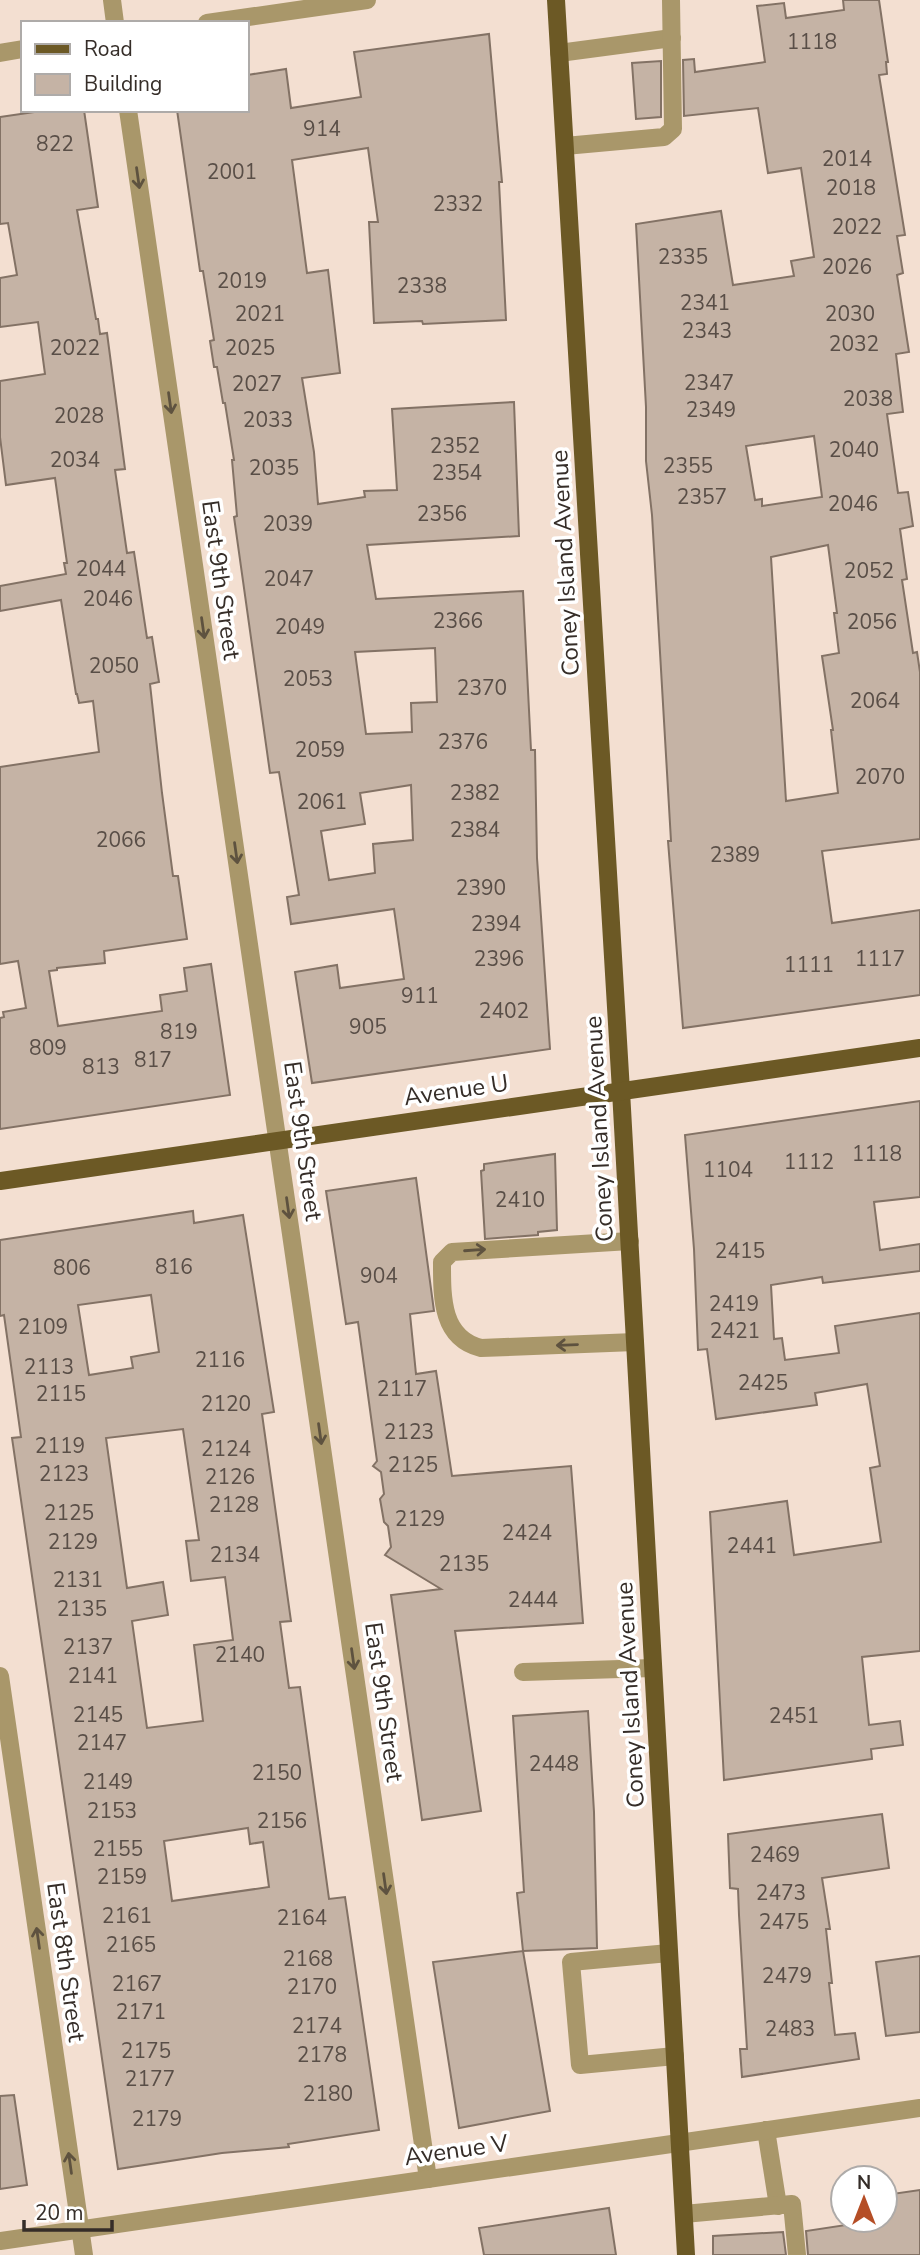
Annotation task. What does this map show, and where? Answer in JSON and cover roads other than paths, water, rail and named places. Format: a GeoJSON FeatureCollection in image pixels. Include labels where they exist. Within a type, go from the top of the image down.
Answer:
{"type":"FeatureCollection","features":[{"type":"Feature","properties":{"kind":"main road","name":"Coney Island Avenue"},"geometry":{"type":"LineString","coordinates":[[556,0],[687,2255]]}},
{"type":"Feature","properties":{"kind":"main road","name":"Avenue U"},"geometry":{"type":"LineString","coordinates":[[0,1181],[920,1048]]}},
{"type":"Feature","properties":{"kind":"street"},"geometry":{"type":"LineString","coordinates":[[112,0],[115,21]]}},
{"type":"Feature","properties":{"kind":"street"},"geometry":{"type":"LineString","coordinates":[[221,21],[367,0]]}},
{"type":"Feature","properties":{"kind":"street"},"geometry":{"type":"LineString","coordinates":[[565,146],[664,137],[673,129],[671,0]]}},
{"type":"Feature","properties":{"kind":"street"},"geometry":{"type":"LineString","coordinates":[[559,53],[672,38]]}},
{"type":"Feature","properties":{"kind":"street"},"geometry":{"type":"LineString","coordinates":[[0,53],[21,50]]}},
{"type":"Feature","properties":{"kind":"street","name":"East 9th Street"},"geometry":{"type":"LineString","coordinates":[[128,112],[428,2179]]}},
{"type":"Feature","properties":{"kind":"street"},"geometry":{"type":"LineString","coordinates":[[630,1241],[452,1252],[442,1262],[442,1282],[447,1318],[456,1334],[467,1345],[481,1348],[635,1342]]}},
{"type":"Feature","properties":{"kind":"street"},"geometry":{"type":"LineString","coordinates":[[523,1672],[653,1668]]}},
{"type":"Feature","properties":{"kind":"street","name":"East 8th Street"},"geometry":{"type":"LineString","coordinates":[[0,1676],[84,2255]]}},
{"type":"Feature","properties":{"kind":"street"},"geometry":{"type":"LineString","coordinates":[[669,1953],[570,1962],[580,2065],[675,2056]]}},
{"type":"Feature","properties":{"kind":"street","name":"Avenue V"},"geometry":{"type":"LineString","coordinates":[[0,2241],[920,2108]]}},
{"type":"Feature","properties":{"kind":"street"},"geometry":{"type":"LineString","coordinates":[[766,2130],[778,2206]]}},
{"type":"Feature","properties":{"kind":"street"},"geometry":{"type":"LineString","coordinates":[[684,2214],[792,2204],[797,2255]]}}]}
